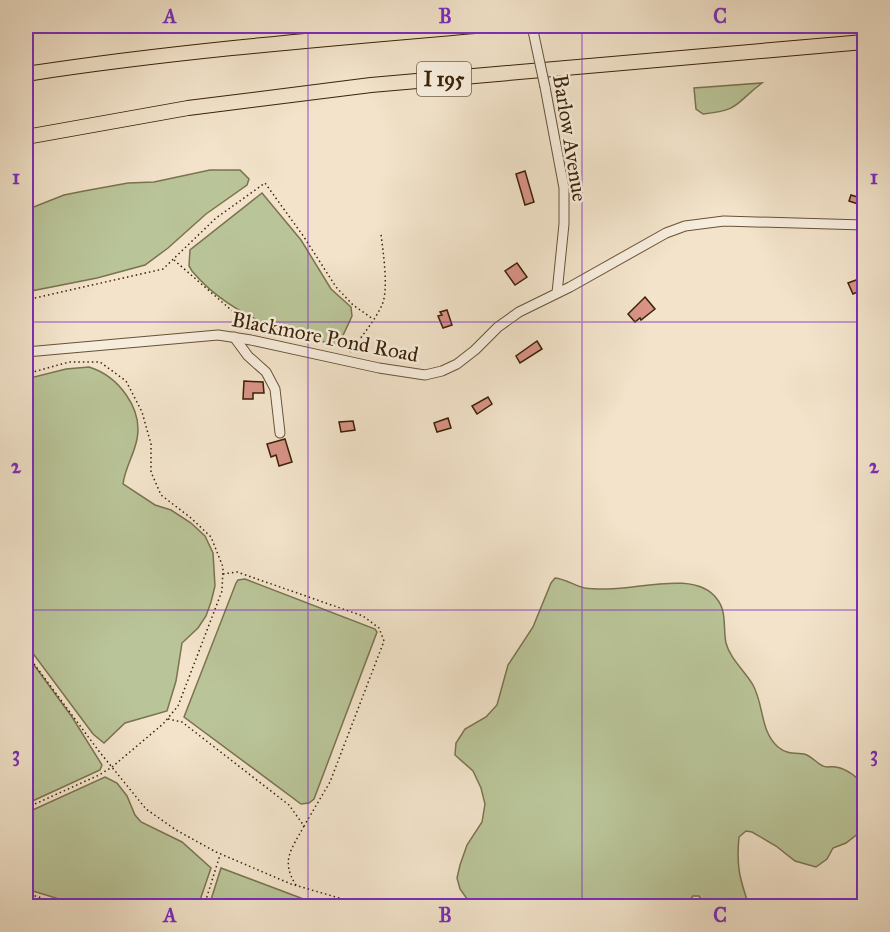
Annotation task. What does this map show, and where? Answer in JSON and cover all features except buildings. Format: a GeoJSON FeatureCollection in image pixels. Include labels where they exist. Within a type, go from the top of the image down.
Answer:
{"type":"FeatureCollection","features":[{"type":"Feature","properties":{"kind":"highway","name":"I 195"},"geometry":{"type":"LineString","coordinates":[[26,74],[238,46],[475,26]]}},
{"type":"Feature","properties":{"kind":"highway","name":"I 195"},"geometry":{"type":"LineString","coordinates":[[26,137],[188,108],[371,85],[864,42]]}},
{"type":"Feature","properties":{"kind":"street","name":"Barlow Avenue"},"geometry":{"type":"LineString","coordinates":[[532,26],[564,188],[564,224],[557,293]]}},
{"type":"Feature","properties":{"kind":"street","name":"Blackmore Pond Road"},"geometry":{"type":"LineString","coordinates":[[26,352],[218,335],[379,368],[425,375],[457,364],[498,327],[519,312],[666,233],[685,226],[724,221],[864,225]]}},
{"type":"Feature","properties":{"kind":"street"},"geometry":{"type":"LineString","coordinates":[[234,338],[248,356],[266,372],[275,388],[280,433]]}},
{"type":"Feature","properties":{"kind":"path"},"geometry":{"type":"LineString","coordinates":[[26,300],[164,269],[216,218],[265,183],[336,287],[373,319]]}},
{"type":"Feature","properties":{"kind":"path"},"geometry":{"type":"LineString","coordinates":[[343,360],[366,332],[383,303],[385,267],[381,234]]}},
{"type":"Feature","properties":{"kind":"path"},"geometry":{"type":"LineString","coordinates":[[173,260],[238,316],[293,339]]}},
{"type":"Feature","properties":{"kind":"path"},"geometry":{"type":"LineString","coordinates":[[234,338],[238,316]]}},
{"type":"Feature","properties":{"kind":"path"},"geometry":{"type":"LineString","coordinates":[[26,374],[69,362],[100,362],[126,381],[142,412],[151,444],[152,472],[161,495],[211,537],[223,567],[222,591],[178,706],[167,719],[111,767],[99,775],[26,808]]}},
{"type":"Feature","properties":{"kind":"path"},"geometry":{"type":"LineString","coordinates":[[223,574],[237,572],[363,616],[379,628],[384,641],[330,783],[287,859],[289,874],[297,886]]}},
{"type":"Feature","properties":{"kind":"path"},"geometry":{"type":"LineString","coordinates":[[26,652],[111,767],[146,809],[176,830],[221,854],[297,886],[376,906]]}},
{"type":"Feature","properties":{"kind":"path"},"geometry":{"type":"LineString","coordinates":[[167,719],[182,722],[289,805],[304,826]]}},
{"type":"Feature","properties":{"kind":"path"},"geometry":{"type":"LineString","coordinates":[[204,906],[221,854]]}},
{"type":"Feature","properties":{"kind":"path"},"geometry":{"type":"LineString","coordinates":[[26,893],[67,906]]}},
{"type":"Feature","properties":{"kind":"green space"},"geometry":{"type":"Polygon","coordinates":[[[762,83],[731,108],[703,114],[696,109],[694,88],[762,83]]]}},
{"type":"Feature","properties":{"kind":"green space"},"geometry":{"type":"Polygon","coordinates":[[[210,170],[240,170],[249,179],[247,185],[206,214],[145,265],[97,278],[26,292],[26,210],[64,195],[128,183],[154,182],[210,170]]]}},
{"type":"Feature","properties":{"kind":"green space"},"geometry":{"type":"Polygon","coordinates":[[[262,193],[301,240],[331,289],[351,307],[352,316],[339,344],[299,336],[259,321],[222,299],[189,266],[190,250],[262,193]]]}},
{"type":"Feature","properties":{"kind":"green space"},"geometry":{"type":"Polygon","coordinates":[[[89,367],[100,371],[119,386],[132,405],[136,416],[137,439],[123,484],[155,505],[171,510],[191,523],[205,536],[213,553],[215,586],[206,616],[198,628],[182,643],[176,681],[167,711],[125,723],[104,743],[93,734],[26,644],[26,379],[66,369],[89,367]]]}},
{"type":"Feature","properties":{"kind":"green space"},"geometry":{"type":"Polygon","coordinates":[[[555,578],[590,589],[680,583],[707,590],[720,604],[728,649],[753,685],[765,726],[772,741],[784,751],[807,755],[824,767],[840,768],[856,777],[864,788],[864,829],[846,843],[833,848],[827,859],[816,867],[795,861],[776,846],[746,831],[739,837],[738,865],[749,906],[705,906],[699,896],[693,896],[685,906],[472,906],[460,889],[457,878],[467,845],[482,822],[485,804],[473,771],[455,755],[456,743],[465,729],[486,717],[497,705],[508,665],[533,627],[555,578]]]}},
{"type":"Feature","properties":{"kind":"green space"},"geometry":{"type":"Polygon","coordinates":[[[245,579],[375,629],[377,632],[314,799],[309,803],[301,804],[184,717],[236,583],[238,580],[245,579]]]}},
{"type":"Feature","properties":{"kind":"green space"},"geometry":{"type":"Polygon","coordinates":[[[26,654],[72,717],[102,765],[100,770],[26,804],[26,654]]]}},
{"type":"Feature","properties":{"kind":"green space"},"geometry":{"type":"Polygon","coordinates":[[[105,777],[117,783],[141,822],[182,842],[211,868],[198,906],[82,906],[26,889],[26,813],[105,777]]]}},
{"type":"Feature","properties":{"kind":"green space"},"geometry":{"type":"Polygon","coordinates":[[[221,868],[322,906],[209,906],[221,868]]]}}]}
